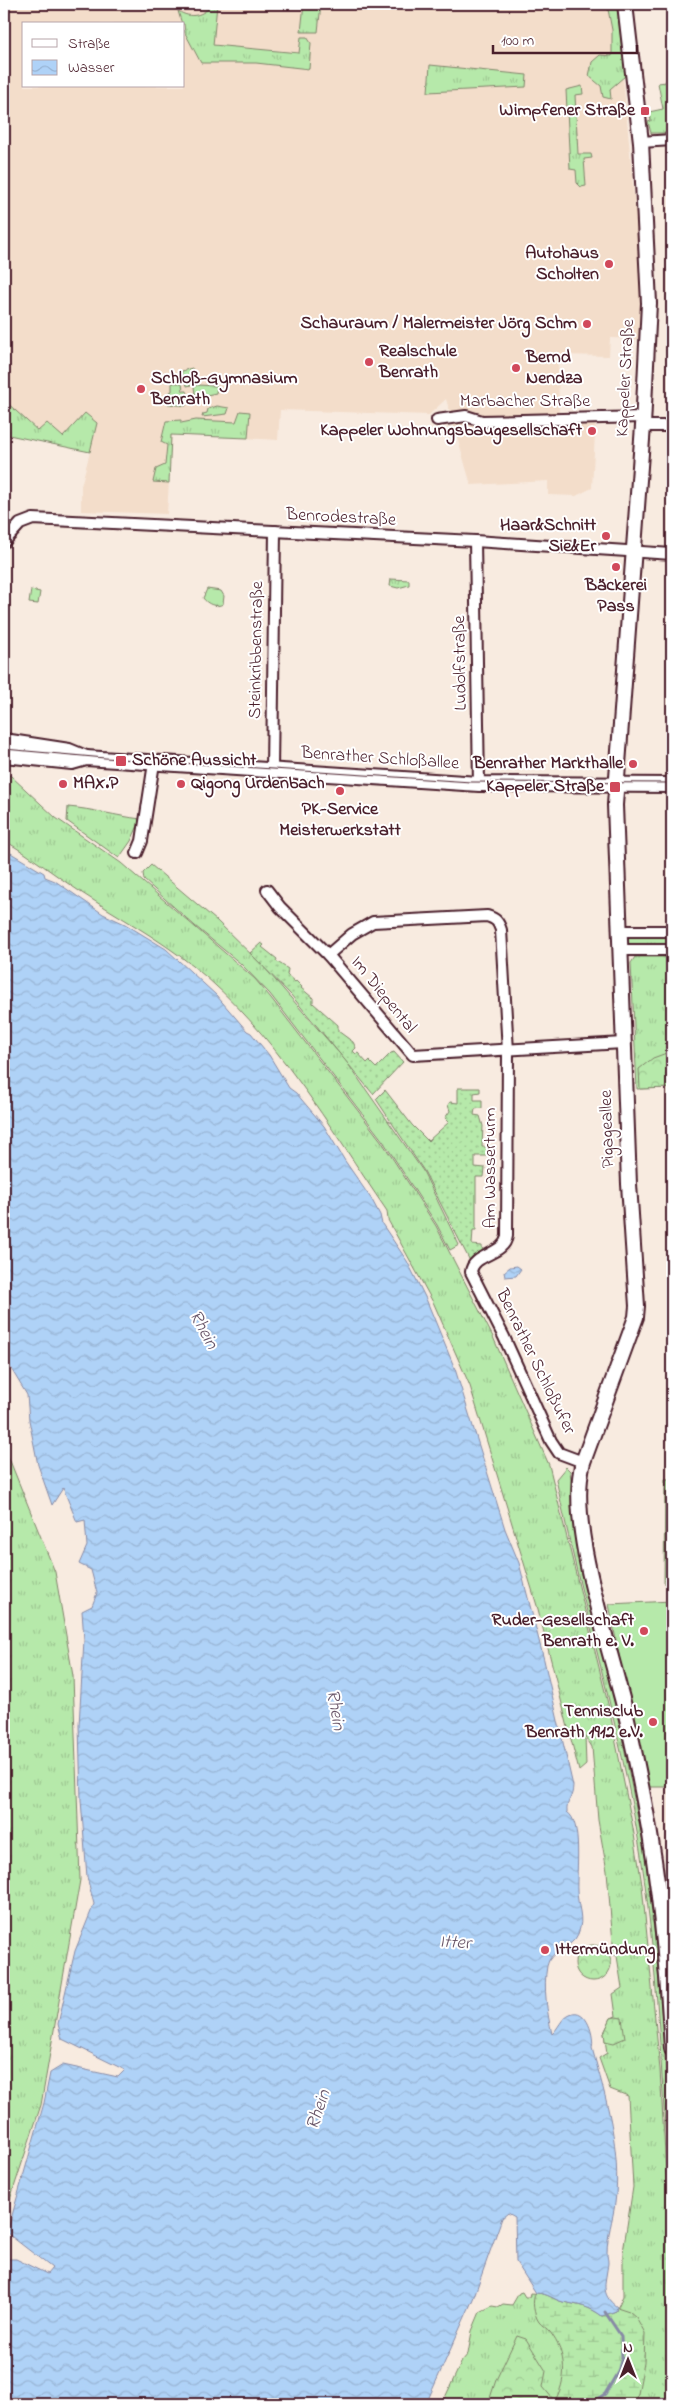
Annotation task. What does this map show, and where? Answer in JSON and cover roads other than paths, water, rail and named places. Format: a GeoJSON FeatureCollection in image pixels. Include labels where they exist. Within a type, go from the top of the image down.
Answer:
{"type":"FeatureCollection","features":[{"type":"Feature","properties":{"kind":"street","name":"Kappeler Straße"},"geometry":{"type":"LineString","coordinates":[[615,785],[643,422],[648,302],[641,142],[625,4]]}},
{"type":"Feature","properties":{"kind":"street"},"geometry":{"type":"LineString","coordinates":[[641,142],[672,140]]}},
{"type":"Feature","properties":{"kind":"street","name":"Marbacher Straße"},"geometry":{"type":"LineString","coordinates":[[437,420],[466,416],[482,421],[643,422],[672,426]]}},
{"type":"Feature","properties":{"kind":"street","name":"Benrodestraße"},"geometry":{"type":"LineString","coordinates":[[4,542],[20,524],[33,520],[475,541],[672,554]]}},
{"type":"Feature","properties":{"kind":"street","name":"Steinkribbenstraße"},"geometry":{"type":"LineString","coordinates":[[272,770],[275,531]]}},
{"type":"Feature","properties":{"kind":"street","name":"Ludolfstraße"},"geometry":{"type":"LineString","coordinates":[[475,541],[479,784]]}},
{"type":"Feature","properties":{"kind":"street","name":"Benrather Schloßallee"},"geometry":{"type":"LineString","coordinates":[[4,741],[77,753],[86,758]]}},
{"type":"Feature","properties":{"kind":"street","name":"Benrather Schloßallee"},"geometry":{"type":"LineString","coordinates":[[4,755],[72,762],[86,758],[479,784],[672,785]]}},
{"type":"Feature","properties":{"kind":"street"},"geometry":{"type":"LineString","coordinates":[[137,853],[142,841],[154,763]]}},
{"type":"Feature","properties":{"kind":"street","name":"Pigageallee"},"geometry":{"type":"LineString","coordinates":[[583,1462],[636,1317],[638,1306],[623,1042],[615,785]]}},
{"type":"Feature","properties":{"kind":"street","name":"Im Diepental"},"geometry":{"type":"LineString","coordinates":[[267,890],[280,907],[328,955],[413,1055],[508,1051],[623,1042]]}},
{"type":"Feature","properties":{"kind":"street"},"geometry":{"type":"LineString","coordinates":[[328,955],[352,934],[373,922],[487,916],[495,919],[502,930],[508,1051]]}},
{"type":"Feature","properties":{"kind":"street"},"geometry":{"type":"LineString","coordinates":[[620,931],[672,931]]}},
{"type":"Feature","properties":{"kind":"street"},"geometry":{"type":"LineString","coordinates":[[620,950],[672,950]]}},
{"type":"Feature","properties":{"kind":"street","name":"Am Wasserturm"},"geometry":{"type":"LineString","coordinates":[[472,1268],[477,1262],[501,1249],[506,1243],[508,1051]]}},
{"type":"Feature","properties":{"kind":"street","name":"Benrather Schloßufer"},"geometry":{"type":"LineString","coordinates":[[472,1268],[474,1277],[504,1337],[550,1441],[559,1453],[583,1462]]}},
{"type":"Feature","properties":{"kind":"street"},"geometry":{"type":"LineString","coordinates":[[583,1462],[578,1480],[578,1496],[584,1538],[592,1580],[624,1706],[654,1858],[665,1936],[672,2049]]}},
{"type":"Feature","properties":{"kind":"water"},"geometry":{"type":"Polygon","coordinates":[[[4,849],[44,873],[45,877],[55,881],[103,914],[125,924],[166,949],[216,995],[247,1031],[251,1033],[269,1055],[289,1088],[296,1093],[324,1126],[372,1200],[380,1215],[382,1224],[407,1261],[426,1299],[455,1369],[505,1529],[519,1563],[573,1786],[567,1812],[572,1817],[575,1826],[578,1848],[577,1896],[581,1923],[575,1939],[549,1960],[545,1983],[547,2009],[552,2034],[565,2018],[570,2014],[576,2013],[585,2019],[591,2031],[592,2048],[611,2125],[616,2164],[617,2183],[607,2246],[608,2263],[605,2287],[611,2302],[617,2307],[616,2311],[602,2316],[588,2308],[563,2302],[545,2294],[536,2293],[516,2262],[515,2217],[508,2213],[502,2218],[473,2299],[426,2404],[4,2404],[4,2259],[16,2259],[47,2274],[52,2268],[7,2233],[44,2103],[50,2073],[63,2065],[118,2077],[125,2070],[62,2039],[58,2024],[75,1951],[94,1904],[87,1877],[81,1800],[79,1725],[84,1640],[82,1611],[92,1606],[97,1593],[91,1570],[79,1564],[87,1546],[85,1520],[77,1522],[63,1488],[52,1505],[38,1465],[29,1420],[27,1395],[4,1357],[4,849]]]}},
{"type":"Feature","properties":{"kind":"water"},"geometry":{"type":"Polygon","coordinates":[[[517,1266],[521,1269],[516,1276],[505,1277],[504,1272],[510,1267],[517,1266]]]}},
{"type":"Feature","properties":{"kind":"waterway"},"geometry":{"type":"LineString","coordinates":[[589,2404],[605,2394],[618,2372],[622,2357],[621,2336],[605,2312]]}},
{"type":"Feature","properties":{"kind":"tram line"},"geometry":{"type":"LineString","coordinates":[[4,749],[105,758],[471,782],[672,783]]}},
{"type":"Feature","properties":{"kind":"place","name":"Wimpfener Straße"},"geometry":{"type":"Point","coordinates":[645,111]}},
{"type":"Feature","properties":{"kind":"place","name":"Autohaus Scholten"},"geometry":{"type":"Point","coordinates":[609,264]}},
{"type":"Feature","properties":{"kind":"place","name":"Schauraum / Malermeister Jörg Schm"},"geometry":{"type":"Point","coordinates":[587,324]}},
{"type":"Feature","properties":{"kind":"place","name":"Realschule Benrath"},"geometry":{"type":"Point","coordinates":[369,362]}},
{"type":"Feature","properties":{"kind":"place","name":"Bernd Nendza"},"geometry":{"type":"Point","coordinates":[516,368]}},
{"type":"Feature","properties":{"kind":"place","name":"Schloß-Gymnasium Benrath"},"geometry":{"type":"Point","coordinates":[141,389]}},
{"type":"Feature","properties":{"kind":"place","name":"Kappeler Wohnungsbaugesellschaft"},"geometry":{"type":"Point","coordinates":[592,431]}},
{"type":"Feature","properties":{"kind":"place","name":"Haar&Schnitt Sie&Er"},"geometry":{"type":"Point","coordinates":[606,536]}},
{"type":"Feature","properties":{"kind":"place","name":"Bäckerei Pass"},"geometry":{"type":"Point","coordinates":[616,567]}},
{"type":"Feature","properties":{"kind":"place","name":"Schöne Aussicht"},"geometry":{"type":"Point","coordinates":[121,761]}},
{"type":"Feature","properties":{"kind":"place","name":"Benrather Markthalle"},"geometry":{"type":"Point","coordinates":[633,764]}},
{"type":"Feature","properties":{"kind":"place","name":"MAX.P"},"geometry":{"type":"Point","coordinates":[63,784]}},
{"type":"Feature","properties":{"kind":"place","name":"Qigong Urdenbach"},"geometry":{"type":"Point","coordinates":[181,784]}},
{"type":"Feature","properties":{"kind":"place","name":"Kappeler Straße"},"geometry":{"type":"Point","coordinates":[615,787]}},
{"type":"Feature","properties":{"kind":"place","name":"PK-Service Meisterwerkstatt"},"geometry":{"type":"Point","coordinates":[340,791]}},
{"type":"Feature","properties":{"kind":"place","name":"Ruder-Gesellschaft Benrath e. V."},"geometry":{"type":"Point","coordinates":[644,1631]}},
{"type":"Feature","properties":{"kind":"place","name":"Tennisclub Benrath 1912 e.V."},"geometry":{"type":"Point","coordinates":[653,1722]}},
{"type":"Feature","properties":{"kind":"place","name":"Ittermündung"},"geometry":{"type":"Point","coordinates":[545,1950]}},
{"type":"Feature","properties":{"kind":"water label","name":"Rhein"},"geometry":{"type":"Point","coordinates":[203,1330]}},
{"type":"Feature","properties":{"kind":"water label","name":"Rhein"},"geometry":{"type":"Point","coordinates":[335,1710]}},
{"type":"Feature","properties":{"kind":"water label","name":"Itter"},"geometry":{"type":"Point","coordinates":[455,1943]}},
{"type":"Feature","properties":{"kind":"water label","name":"Rhein"},"geometry":{"type":"Point","coordinates":[319,2110]}}]}
